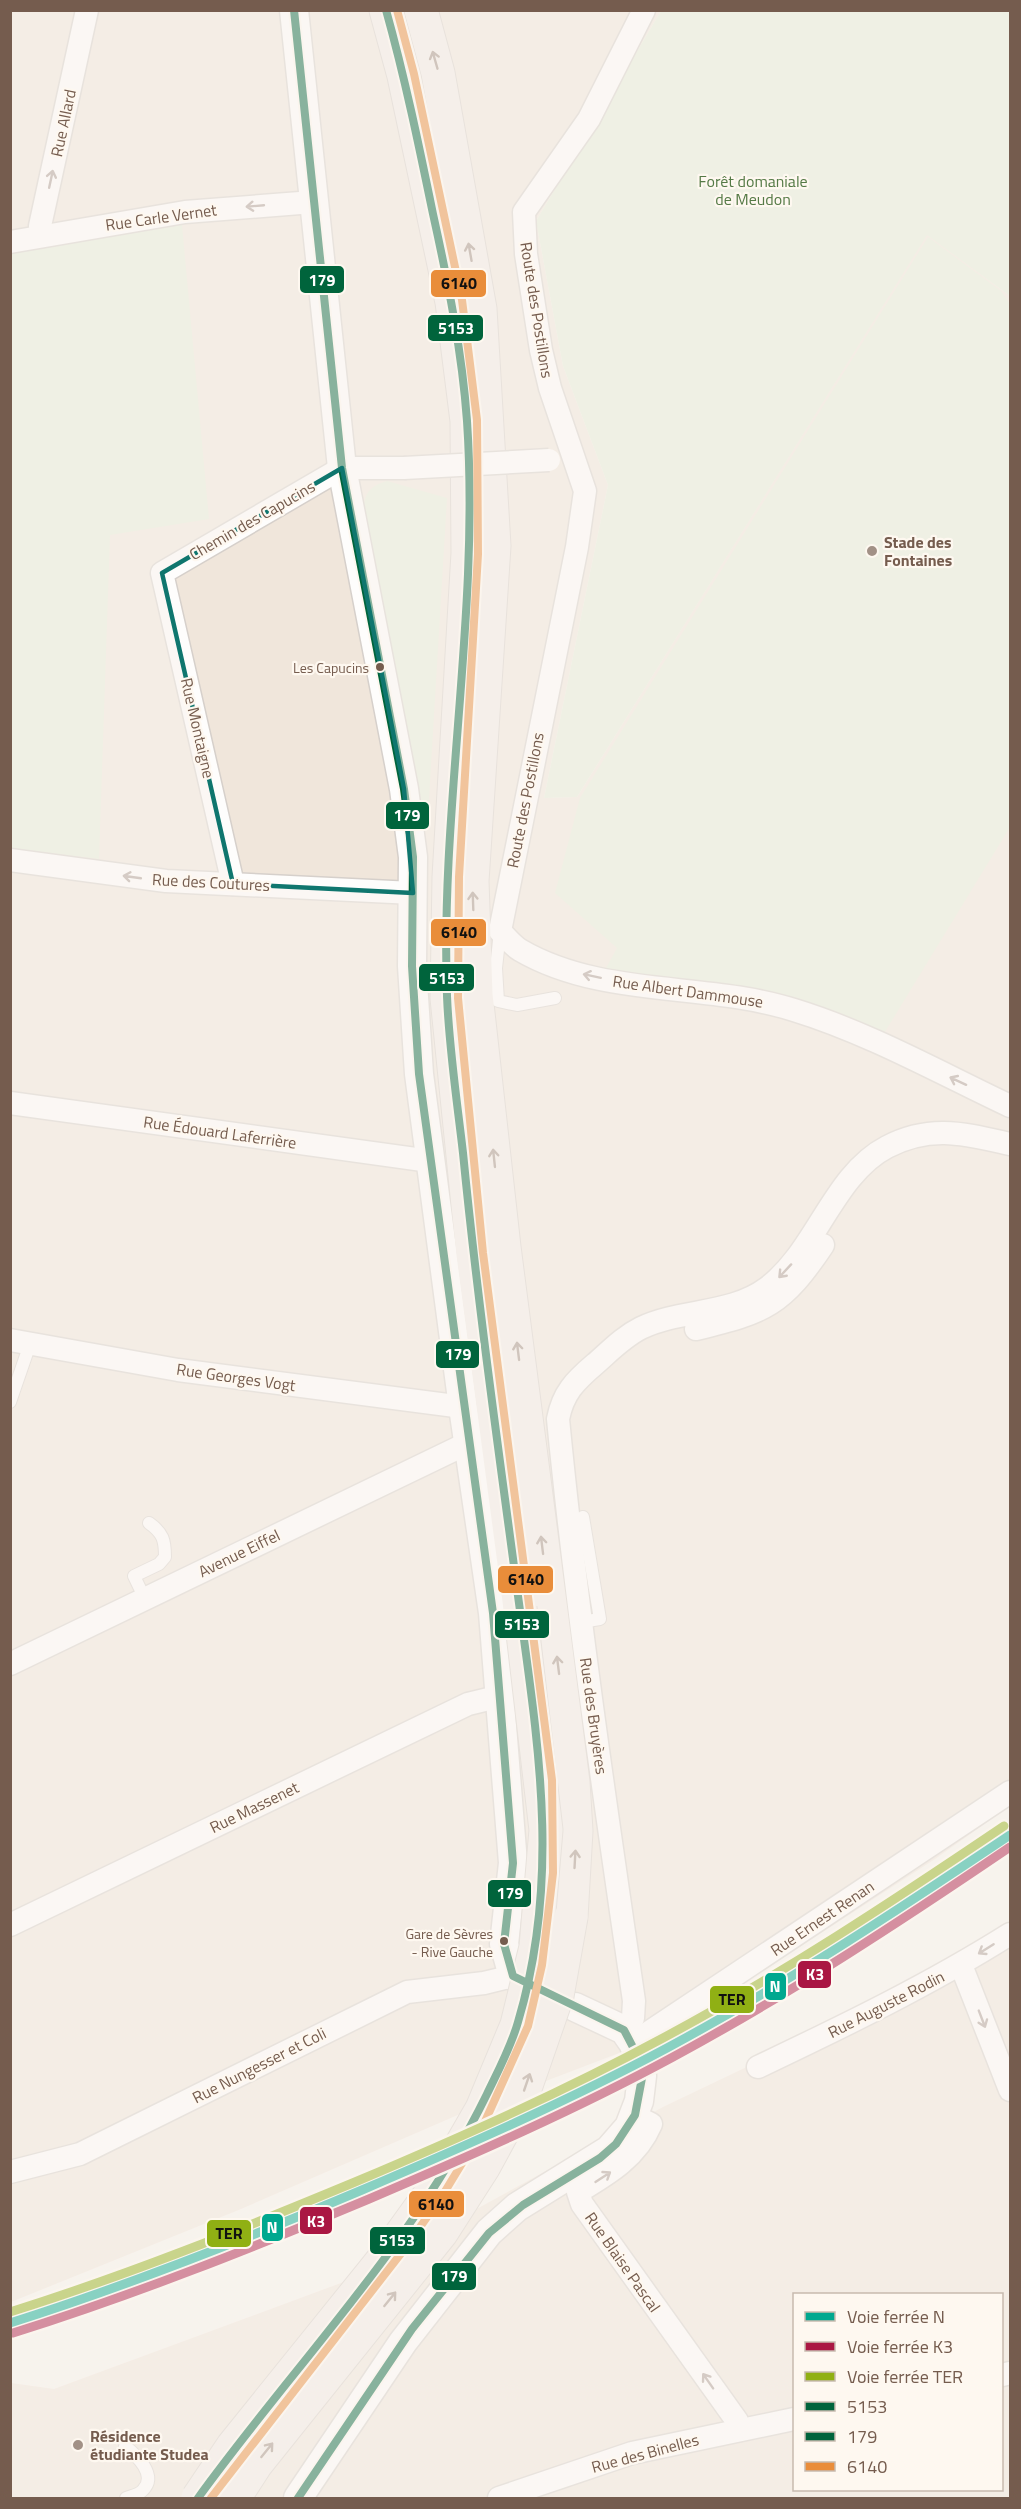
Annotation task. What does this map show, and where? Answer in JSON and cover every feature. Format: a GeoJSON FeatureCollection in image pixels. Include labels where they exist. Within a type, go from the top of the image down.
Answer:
{"type":"FeatureCollection","features":[{"type":"Feature","properties":{"kind":"highway"},"geometry":{"type":"LineString","coordinates":[[234,2499],[256,2464],[441,2233],[484,2166],[523,2094],[557,1996],[572,1917],[576,1832],[473,1254],[447,998],[449,877],[468,553],[467,422],[452,302],[404,76],[386,10]]}},
{"type":"Feature","properties":{"kind":"highway"},"geometry":{"type":"LineString","coordinates":[[198,2499],[234,2446],[382,2261],[444,2175],[482,2109],[518,2025],[536,1947],[546,1830],[535,1605],[504,1247],[476,995],[472,880],[494,546],[480,309],[438,73],[421,10]]}},
{"type":"Feature","properties":{"kind":"street","name":"Rue Allard"},"geometry":{"type":"LineString","coordinates":[[42,236],[40,226],[87,10]]}},
{"type":"Feature","properties":{"kind":"street"},"geometry":{"type":"LineString","coordinates":[[294,10],[342,468],[405,789],[413,857],[415,1021],[430,1161],[462,1407],[490,1592],[501,1696],[513,1863],[504,1944],[513,1976]]}},
{"type":"Feature","properties":{"kind":"street","name":"Route des Postillons"},"geometry":{"type":"LineString","coordinates":[[500,931],[577,547],[585,490],[550,388],[541,350],[526,254],[524,212],[589,119],[644,10]]}},
{"type":"Feature","properties":{"kind":"street","name":"Rue Carle Vernet"},"geometry":{"type":"LineString","coordinates":[[10,242],[185,212],[313,202]]}},
{"type":"Feature","properties":{"kind":"street"},"geometry":{"type":"LineString","coordinates":[[342,468],[404,468],[576,459]]}},
{"type":"Feature","properties":{"kind":"street","name":"Chemin des Capucins"},"geometry":{"type":"LineString","coordinates":[[162,573],[342,468]]}},
{"type":"Feature","properties":{"kind":"street","name":"Rue Montaigne"},"geometry":{"type":"LineString","coordinates":[[162,573],[233,884]]}},
{"type":"Feature","properties":{"kind":"street","name":"Rue des Coutures"},"geometry":{"type":"LineString","coordinates":[[10,860],[166,881],[412,893]]}},
{"type":"Feature","properties":{"kind":"street","name":"Rue Albert Dammouse"},"geometry":{"type":"LineString","coordinates":[[500,931],[518,949],[583,974],[626,983],[751,998],[795,1010],[840,1026],[1011,1106]]}},
{"type":"Feature","properties":{"kind":"street","name":"Rue Édouard Laferrière"},"geometry":{"type":"LineString","coordinates":[[10,1103],[430,1161]]}},
{"type":"Feature","properties":{"kind":"street"},"geometry":{"type":"LineString","coordinates":[[939,1138],[950,1132],[1011,1144]]}},
{"type":"Feature","properties":{"kind":"street","name":"Rue des Bruyères"},"geometry":{"type":"LineString","coordinates":[[628,2036],[633,2018],[634,2001],[614,1872],[581,1622],[558,1419],[562,1399],[582,1375],[622,1340],[643,1327],[712,1318],[766,1289],[813,1247],[855,1172],[878,1161],[885,1148],[920,1134],[939,1138]]}},
{"type":"Feature","properties":{"kind":"street"},"geometry":{"type":"LineString","coordinates":[[939,1138],[1011,1156]]}},
{"type":"Feature","properties":{"kind":"street","name":"Rue Georges Vogt"},"geometry":{"type":"LineString","coordinates":[[20,1342],[178,1370],[462,1407]]}},
{"type":"Feature","properties":{"kind":"street","name":"Avenue Eiffel"},"geometry":{"type":"LineString","coordinates":[[10,1664],[468,1443]]}},
{"type":"Feature","properties":{"kind":"street","name":"Rue Massenet"},"geometry":{"type":"LineString","coordinates":[[10,1926],[468,1704],[501,1696]]}},
{"type":"Feature","properties":{"kind":"street","name":"Rue Ernest Renan"},"geometry":{"type":"LineString","coordinates":[[628,2036],[1011,1792]]}},
{"type":"Feature","properties":{"kind":"street","name":"Rue Auguste Rodin"},"geometry":{"type":"LineString","coordinates":[[758,2067],[872,2013],[961,1965],[1011,1934]]}},
{"type":"Feature","properties":{"kind":"street"},"geometry":{"type":"LineString","coordinates":[[961,1965],[1011,2090]]}},
{"type":"Feature","properties":{"kind":"street","name":"Rue Nungesser et Coli"},"geometry":{"type":"LineString","coordinates":[[10,2172],[80,2154],[406,1992],[484,1983],[513,1976]]}},
{"type":"Feature","properties":{"kind":"street"},"geometry":{"type":"LineString","coordinates":[[298,2499],[403,2342],[489,2232],[517,2207],[596,2159],[620,2139],[635,2116],[642,2076],[641,2062],[628,2036],[575,2007]]}},
{"type":"Feature","properties":{"kind":"street","name":"Rue Blaise Pascal"},"geometry":{"type":"LineString","coordinates":[[635,2116],[651,2124],[645,2139],[612,2171],[578,2192],[582,2204],[737,2421],[739,2430]]}},
{"type":"Feature","properties":{"kind":"street","name":"Rue des Binelles"},"geometry":{"type":"LineString","coordinates":[[499,2499],[633,2452],[793,2419]]}},
{"type":"Feature","properties":{"kind":"lane"},"geometry":{"type":"LineString","coordinates":[[500,931],[496,968],[498,1001],[517,1005],[555,998]]}},
{"type":"Feature","properties":{"kind":"lane"},"geometry":{"type":"LineString","coordinates":[[10,1402],[20,1342]]}},
{"type":"Feature","properties":{"kind":"lane"},"geometry":{"type":"LineString","coordinates":[[581,1622],[600,1618],[583,1517]]}},
{"type":"Feature","properties":{"kind":"lane"},"geometry":{"type":"LineString","coordinates":[[145,1599],[134,1576],[159,1564],[165,1557],[165,1540],[159,1530],[149,1523]]}},
{"type":"Feature","properties":{"kind":"lane"},"geometry":{"type":"LineString","coordinates":[[125,2446],[141,2458],[146,2469],[147,2486],[142,2493],[126,2499]]}},
{"type":"Feature","properties":{"kind":"highlighted area"},"geometry":{"type":"Polygon","coordinates":[[[342,468],[404,789],[413,893],[233,884],[162,573],[342,468]]]}},
{"type":"Feature","properties":{"kind":"shaded area"},"geometry":{"type":"Polygon","coordinates":[[[11,11],[661,11],[536,221],[563,366],[608,485],[544,798],[577,797],[927,234],[1010,296],[1010,1806],[935,1859],[661,2037],[460,2114],[241,2209],[11,2302],[11,11]]]}},
{"type":"Feature","properties":{"kind":"shaded area"},"geometry":{"type":"Polygon","coordinates":[[[1010,1923],[1010,2498],[11,2498],[11,2383],[54,2389],[341,2283],[663,2107],[874,2006],[1010,1923]]]}},
{"type":"Feature","properties":{"kind":"green space","name":"Forêt domaniale de Meudon"},"geometry":{"type":"Polygon","coordinates":[[[661,11],[1010,11],[1010,296],[927,235],[577,797],[544,798],[608,485],[563,366],[536,221],[661,11]]]}},
{"type":"Feature","properties":{"kind":"green space"},"geometry":{"type":"Polygon","coordinates":[[[182,225],[209,519],[110,535],[99,859],[11,848],[10,253],[182,225]]]}},
{"type":"Feature","properties":{"kind":"green space","name":"Stade des Fontaines"},"geometry":{"type":"Polygon","coordinates":[[[928,237],[1001,291],[1010,304],[1010,827],[880,1040],[605,970],[617,948],[555,893],[580,798],[928,237]]]}},
{"type":"Feature","properties":{"kind":"green space"},"geometry":{"type":"Polygon","coordinates":[[[387,481],[447,498],[427,832],[364,513],[368,492],[387,481]]]}},
{"type":"Feature","properties":{"kind":"rail line","name":"TER"},"geometry":{"type":"LineString","coordinates":[[10,2312],[141,2267],[270,2217],[433,2149],[587,2077],[750,1989],[878,1909],[1004,1826]]}},
{"type":"Feature","properties":{"kind":"rail line","name":"N"},"geometry":{"type":"LineString","coordinates":[[10,2323],[188,2261],[275,2226],[439,2157],[592,2086],[667,2048],[755,1998],[884,1918],[1010,1835]]}},
{"type":"Feature","properties":{"kind":"rail line","name":"K3"},"geometry":{"type":"LineString","coordinates":[[13,2333],[148,2287],[281,2235],[446,2166],[599,2095],[717,2033],[802,1982],[1010,1847]]}},
{"type":"Feature","properties":{"kind":"transit line","name":"179"},"geometry":{"type":"LineString","coordinates":[[294,10],[342,468],[404,789],[413,857],[412,966],[419,1074],[493,1613],[513,1863],[504,1944],[513,1976],[624,2030],[636,2053],[642,2078],[635,2115],[616,2144],[600,2158],[523,2205],[489,2233],[412,2329],[298,2498]]}},
{"type":"Feature","properties":{"kind":"transit line","name":"5153"},"geometry":{"type":"LineString","coordinates":[[198,2498],[352,2302],[425,2202],[458,2149],[504,2059],[515,2031],[532,1966],[539,1911],[542,1856],[537,1747],[481,1314],[451,1055],[447,996],[446,924],[449,853],[468,565],[470,493],[467,421],[462,369],[449,291],[411,112],[386,10]]}},
{"type":"Feature","properties":{"kind":"transit line","name":"6140"},"geometry":{"type":"LineString","coordinates":[[211,2498],[406,2247],[444,2193],[478,2137],[528,2026],[542,1965],[553,1873],[552,1780],[483,1253],[458,998],[459,877],[478,554],[477,420],[462,300],[414,74],[397,10]]}},
{"type":"Feature","properties":{"kind":"place","name":"Stade des Fontaines"},"geometry":{"type":"Point","coordinates":[872,551]}},
{"type":"Feature","properties":{"kind":"place","name":"Les Capucins"},"geometry":{"type":"Point","coordinates":[380,667]}},
{"type":"Feature","properties":{"kind":"place","name":"Gare de Sèvres - Rive Gauche"},"geometry":{"type":"Point","coordinates":[504,1941]}},
{"type":"Feature","properties":{"kind":"place","name":"Résidence étudiante Studea"},"geometry":{"type":"Point","coordinates":[78,2445]}}]}
